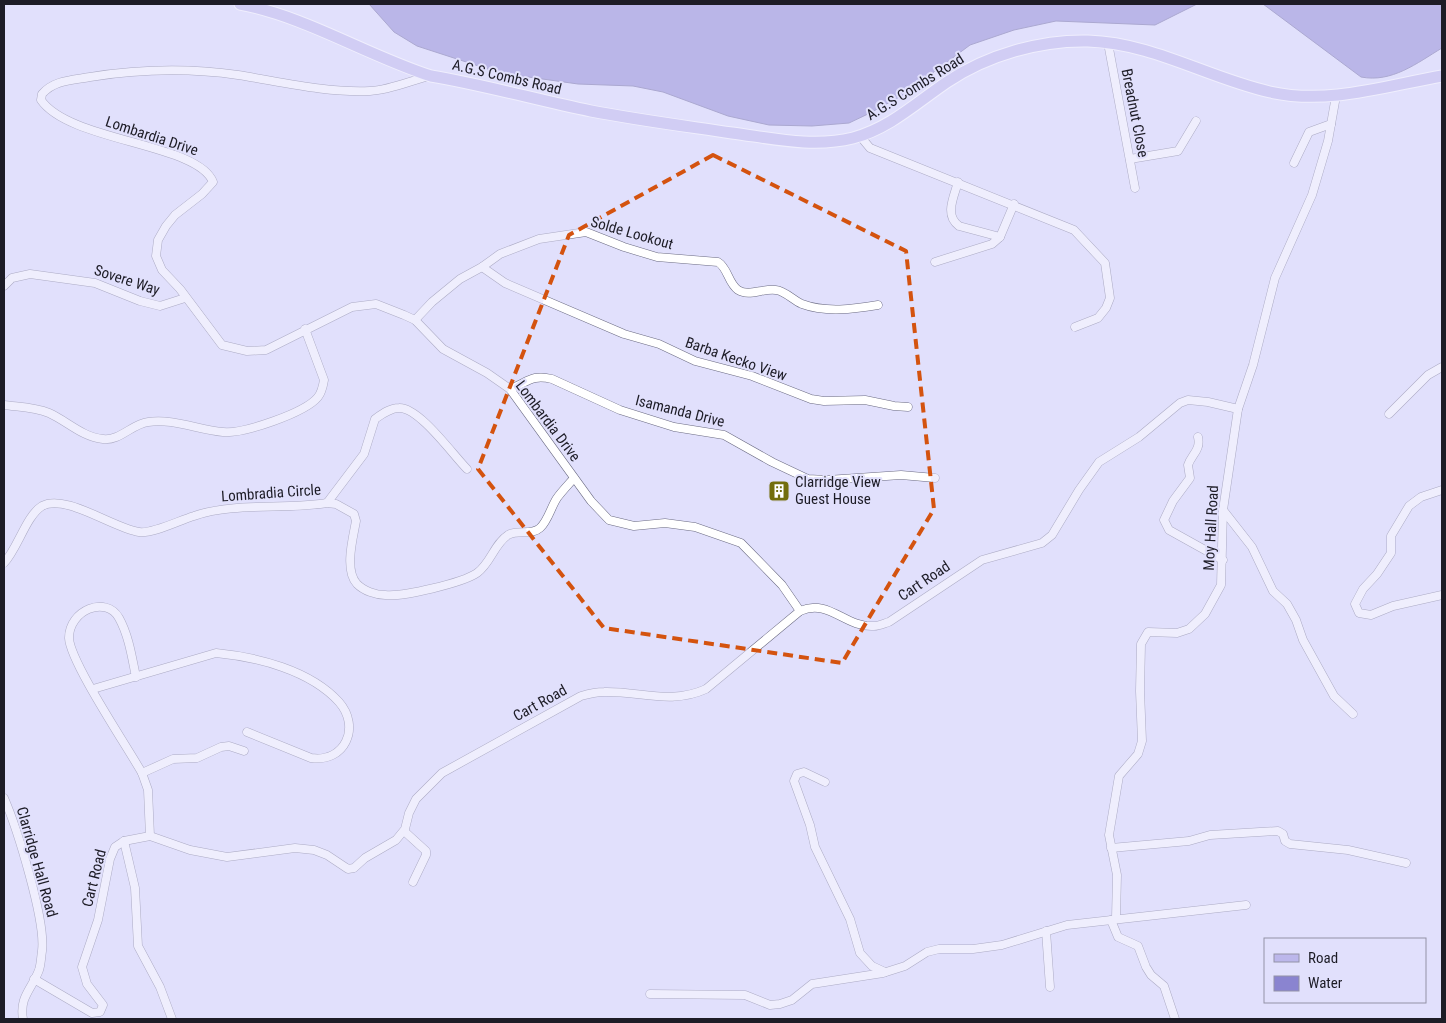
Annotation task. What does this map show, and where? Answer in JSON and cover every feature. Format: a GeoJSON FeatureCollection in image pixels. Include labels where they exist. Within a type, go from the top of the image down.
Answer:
{"type":"FeatureCollection","features":[{"type":"Feature","properties":{"kind":"main road","name":"A.G.S Combs Road"},"geometry":{"type":"LineString","coordinates":[[240,4],[268,9],[450,85],[593,117],[793,147],[834,146],[861,138],[901,121],[953,83],[996,63],[1046,49],[1108,46],[1153,56],[1260,94],[1287,100],[1336,99],[1442,81]]}},
{"type":"Feature","properties":{"kind":"main road","name":"A.G.S Combs Road"},"geometry":{"type":"LineString","coordinates":[[1336,99],[1442,76]]}},
{"type":"Feature","properties":{"kind":"street","name":"Breadnut Close"},"geometry":{"type":"LineString","coordinates":[[1108,46],[1135,188]]}},
{"type":"Feature","properties":{"kind":"street","name":"Lombardia Drive"},"geometry":{"type":"LineString","coordinates":[[431,76],[387,89],[354,91],[321,89],[237,75],[164,70],[126,71],[66,81],[45,90],[41,100],[54,114],[94,132],[132,141],[200,166],[211,176],[213,182],[208,189],[175,215],[166,226],[156,247],[156,256],[162,270],[180,289],[222,345],[257,352],[266,350],[352,307],[376,304],[415,320],[443,349],[487,372],[510,389],[590,501],[609,520],[634,526],[665,523],[695,527],[741,543],[782,585],[800,611]]}},
{"type":"Feature","properties":{"kind":"street","name":"Moy Hall Road"},"geometry":{"type":"LineString","coordinates":[[1114,919],[1117,875],[1109,835],[1119,776],[1138,754],[1142,741],[1140,691],[1143,638],[1148,632],[1177,634],[1189,629],[1204,614],[1221,585],[1223,510],[1238,409],[1252,365],[1275,278],[1312,196],[1328,141],[1336,99]]}},
{"type":"Feature","properties":{"kind":"street"},"geometry":{"type":"LineString","coordinates":[[1130,159],[1178,151],[1196,121]]}},
{"type":"Feature","properties":{"kind":"street"},"geometry":{"type":"LineString","coordinates":[[1294,163],[1309,132],[1331,124]]}},
{"type":"Feature","properties":{"kind":"street"},"geometry":{"type":"LineString","coordinates":[[861,138],[870,148],[1014,204],[1074,230],[1105,263],[1110,298],[1106,308],[1098,318],[1075,327]]}},
{"type":"Feature","properties":{"kind":"street"},"geometry":{"type":"LineString","coordinates":[[958,182],[950,211],[954,222],[959,226],[1000,237]]}},
{"type":"Feature","properties":{"kind":"street"},"geometry":{"type":"LineString","coordinates":[[934,262],[992,244],[1000,237],[1014,204]]}},
{"type":"Feature","properties":{"kind":"street","name":"Solde Lookout"},"geometry":{"type":"LineString","coordinates":[[415,320],[444,290],[500,254],[539,239],[586,232],[624,248],[657,257],[718,262],[723,265],[734,286],[744,292],[778,290],[798,302],[816,309],[859,308],[878,305]]}},
{"type":"Feature","properties":{"kind":"street","name":"Barba Kecko View"},"geometry":{"type":"LineString","coordinates":[[482,267],[504,283],[624,334],[664,347],[694,361],[752,376],[811,399],[824,401],[865,400],[908,407]]}},
{"type":"Feature","properties":{"kind":"street","name":"Sovere Way"},"geometry":{"type":"LineString","coordinates":[[4,286],[12,278],[30,274],[95,283],[140,301],[160,306],[185,298]]}},
{"type":"Feature","properties":{"kind":"street"},"geometry":{"type":"LineString","coordinates":[[4,405],[47,412],[86,434],[103,439],[112,439],[146,422],[158,421],[191,428],[234,432],[300,410],[319,397],[324,380],[305,329]]}},
{"type":"Feature","properties":{"kind":"street"},"geometry":{"type":"LineString","coordinates":[[1389,414],[1428,375],[1442,367]]}},
{"type":"Feature","properties":{"kind":"street","name":"Isamanda Drive"},"geometry":{"type":"LineString","coordinates":[[510,389],[531,378],[540,376],[552,379],[620,410],[674,427],[724,435],[772,462],[808,479],[826,480],[901,475],[935,478]]}},
{"type":"Feature","properties":{"kind":"street","name":"Cart Road"},"geometry":{"type":"LineString","coordinates":[[404,831],[416,799],[442,773],[581,696],[604,692],[652,697],[690,696],[706,689],[800,611],[810,606],[824,608],[860,624],[874,626],[889,622],[982,560],[1042,543],[1052,535],[1078,490],[1099,462],[1140,437],[1180,403],[1188,400],[1208,402],[1238,409]]}},
{"type":"Feature","properties":{"kind":"street"},"geometry":{"type":"LineString","coordinates":[[327,503],[364,454],[375,419],[392,409],[400,408],[414,412],[467,469]]}},
{"type":"Feature","properties":{"kind":"street"},"geometry":{"type":"LineString","coordinates":[[1198,438],[1200,444],[1188,465],[1190,478],[1172,501],[1164,520],[1169,530],[1223,560]]}},
{"type":"Feature","properties":{"kind":"street","name":"Lombradia Circle"},"geometry":{"type":"LineString","coordinates":[[4,563],[33,515],[42,506],[59,502],[141,532],[213,511],[284,508],[327,503],[336,504],[354,514],[356,521],[350,569],[357,584],[370,592],[386,595],[436,587],[477,573],[488,562],[503,539],[510,534],[536,531],[543,526],[556,499],[574,478]]}},
{"type":"Feature","properties":{"kind":"street"},"geometry":{"type":"LineString","coordinates":[[1442,490],[1421,497],[1410,506],[1391,536],[1391,554],[1377,574],[1363,589],[1355,604],[1359,613],[1371,615],[1393,606],[1442,595]]}},
{"type":"Feature","properties":{"kind":"street"},"geometry":{"type":"LineString","coordinates":[[1223,510],[1252,547],[1273,590],[1287,604],[1296,620],[1302,640],[1334,696],[1353,714]]}},
{"type":"Feature","properties":{"kind":"street"},"geometry":{"type":"LineString","coordinates":[[136,677],[130,647],[119,617],[112,610],[100,607],[86,610],[75,617],[71,626],[69,640],[79,667],[142,773],[148,790],[150,836],[190,850],[227,857],[295,848],[314,850],[327,855],[348,868],[360,865],[365,858],[396,840],[404,831],[426,851],[414,882]]}},
{"type":"Feature","properties":{"kind":"street"},"geometry":{"type":"LineString","coordinates":[[92,689],[216,653],[262,661],[316,684],[340,704],[349,728],[349,736],[343,747],[333,756],[320,759],[311,758],[247,732]]}},
{"type":"Feature","properties":{"kind":"street"},"geometry":{"type":"LineString","coordinates":[[142,773],[173,759],[197,758],[221,747],[230,746],[244,751]]}},
{"type":"Feature","properties":{"kind":"street"},"geometry":{"type":"LineString","coordinates":[[825,782],[804,772],[797,774],[794,781],[810,825],[815,847],[850,919],[860,953],[872,966],[885,972]]}},
{"type":"Feature","properties":{"kind":"street","name":"Clarridge Hall Road"},"geometry":{"type":"LineString","coordinates":[[4,798],[32,887],[41,927],[42,948],[39,969],[22,1002],[24,1019]]}},
{"type":"Feature","properties":{"kind":"street"},"geometry":{"type":"LineString","coordinates":[[1111,848],[1188,841],[1210,835],[1278,831],[1283,834],[1285,841],[1290,844],[1348,850],[1406,863]]}},
{"type":"Feature","properties":{"kind":"street","name":"Cart Road"},"geometry":{"type":"LineString","coordinates":[[34,979],[92,1012],[100,1012],[103,1005],[87,984],[82,967],[98,920],[110,859],[115,847],[124,841],[150,836]]}},
{"type":"Feature","properties":{"kind":"street"},"geometry":{"type":"LineString","coordinates":[[124,841],[135,888],[138,946],[160,987],[172,1019]]}},
{"type":"Feature","properties":{"kind":"street"},"geometry":{"type":"LineString","coordinates":[[650,994],[745,995],[770,1005],[780,1004],[792,1000],[812,984],[885,972],[905,966],[927,952],[939,949],[973,949],[1002,945],[1067,925],[1246,905]]}},
{"type":"Feature","properties":{"kind":"street"},"geometry":{"type":"LineString","coordinates":[[1114,919],[1118,936],[1123,941],[1138,946],[1151,975],[1164,986],[1175,1019]]}},
{"type":"Feature","properties":{"kind":"street"},"geometry":{"type":"LineString","coordinates":[[1046,931],[1050,987]]}},
{"type":"Feature","properties":{"kind":"highlighted area"},"geometry":{"type":"Polygon","coordinates":[[[713,155],[906,251],[934,509],[842,663],[604,628],[478,469],[569,235],[713,155]]]}},
{"type":"Feature","properties":{"kind":"water"},"geometry":{"type":"Polygon","coordinates":[[[369,4],[1197,4],[1155,25],[1056,21],[1014,30],[970,45],[903,95],[849,123],[812,126],[769,125],[728,116],[663,92],[633,86],[578,84],[500,73],[417,46],[394,32],[369,4]]]}},
{"type":"Feature","properties":{"kind":"water"},"geometry":{"type":"Polygon","coordinates":[[[1263,4],[1442,4],[1442,48],[1414,65],[1394,74],[1372,78],[1361,77],[1263,4]]]}},
{"type":"Feature","properties":{"kind":"place","name":"Clarridge View Guest House"},"geometry":{"type":"Point","coordinates":[779,491]}}]}
